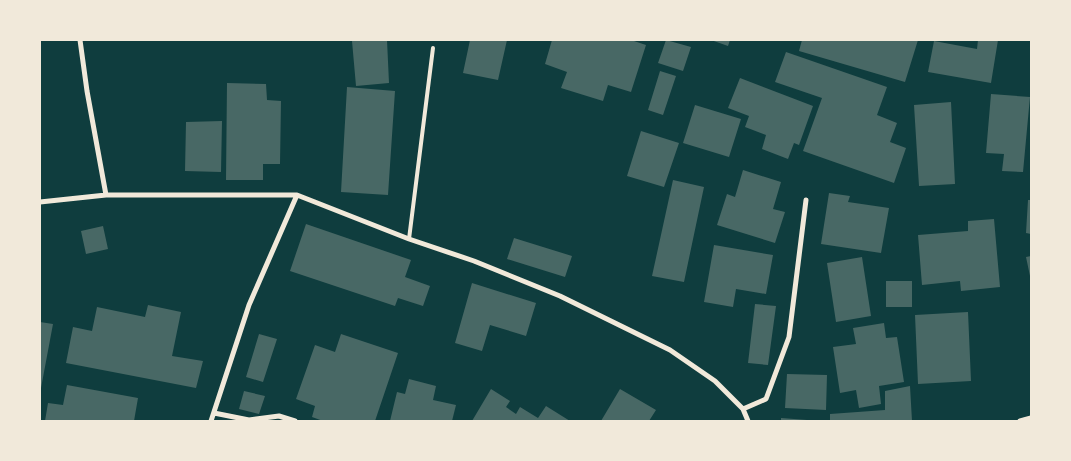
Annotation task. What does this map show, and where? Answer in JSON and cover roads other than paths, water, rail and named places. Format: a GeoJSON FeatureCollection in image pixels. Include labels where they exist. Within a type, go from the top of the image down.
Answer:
{"type":"FeatureCollection","features":[{"type":"Feature","properties":{"kind":"street"},"geometry":{"type":"LineString","coordinates":[[80,40],[87,91],[106,194]]}},
{"type":"Feature","properties":{"kind":"street"},"geometry":{"type":"LineString","coordinates":[[40,202],[106,194],[297,195],[409,239],[474,261],[560,296],[670,350],[716,381],[743,410],[748,421]]}},
{"type":"Feature","properties":{"kind":"street"},"geometry":{"type":"LineString","coordinates":[[211,421],[249,305],[297,195]]}},
{"type":"Feature","properties":{"kind":"street"},"geometry":{"type":"LineString","coordinates":[[743,410],[766,399],[789,337],[806,200]]}},
{"type":"Feature","properties":{"kind":"street"},"geometry":{"type":"LineString","coordinates":[[214,413],[249,420],[279,416],[295,421]]}},
{"type":"Feature","properties":{"kind":"street"},"geometry":{"type":"LineString","coordinates":[[1020,421],[1031,418]]}},
{"type":"Feature","properties":{"kind":"lane"},"geometry":{"type":"LineString","coordinates":[[409,239],[433,48]]}}]}
